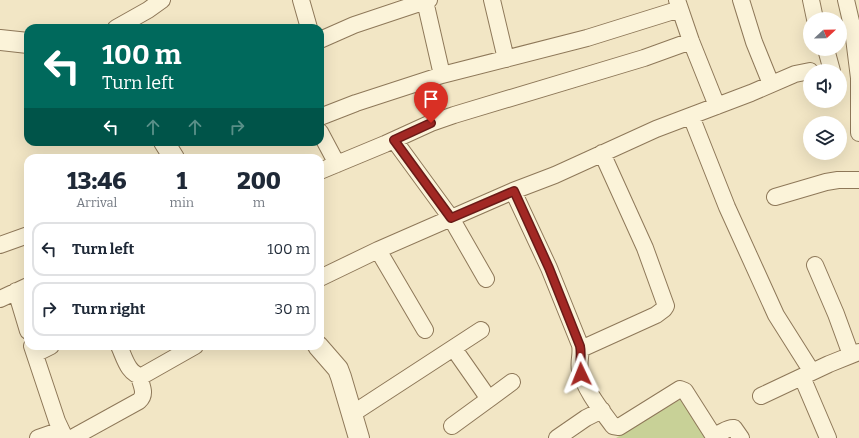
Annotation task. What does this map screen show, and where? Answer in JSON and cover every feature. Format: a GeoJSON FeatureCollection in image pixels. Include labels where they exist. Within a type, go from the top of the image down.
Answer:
{"type":"FeatureCollection","features":[{"type":"Feature","properties":{"kind":"street"},"geometry":{"type":"LineString","coordinates":[[123,24],[162,0]]}},
{"type":"Feature","properties":{"kind":"street"},"geometry":{"type":"LineString","coordinates":[[302,0],[308,24]]}},
{"type":"Feature","properties":{"kind":"street"},"geometry":{"type":"LineString","coordinates":[[492,0],[506,59]]}},
{"type":"Feature","properties":{"kind":"street"},"geometry":{"type":"LineString","coordinates":[[741,0],[754,42],[771,84]]}},
{"type":"Feature","properties":{"kind":"street"},"geometry":{"type":"LineString","coordinates":[[811,0],[814,12]]}},
{"type":"Feature","properties":{"kind":"street"},"geometry":{"type":"LineString","coordinates":[[846,0],[855,45],[859,78],[859,133]]}},
{"type":"Feature","properties":{"kind":"street"},"geometry":{"type":"LineString","coordinates":[[324,38],[354,25],[384,7],[427,1],[442,75]]}},
{"type":"Feature","properties":{"kind":"street"},"geometry":{"type":"LineString","coordinates":[[324,116],[356,103],[442,75],[587,38],[679,4],[691,41],[717,106]]}},
{"type":"Feature","properties":{"kind":"street"},"geometry":{"type":"LineString","coordinates":[[0,40],[24,43]]}},
{"type":"Feature","properties":{"kind":"street"},"geometry":{"type":"LineString","coordinates":[[324,169],[431,123],[644,58],[691,41]]}},
{"type":"Feature","properties":{"kind":"street"},"geometry":{"type":"LineString","coordinates":[[324,276],[378,250],[514,191],[555,175],[656,129],[795,74],[803,72]]}},
{"type":"Feature","properties":{"kind":"street"},"geometry":{"type":"LineString","coordinates":[[847,75],[859,78]]}},
{"type":"Feature","properties":{"kind":"street"},"geometry":{"type":"LineString","coordinates":[[691,116],[727,207],[776,315],[807,374],[828,438]]}},
{"type":"Feature","properties":{"kind":"street"},"geometry":{"type":"LineString","coordinates":[[324,140],[337,164]]}},
{"type":"Feature","properties":{"kind":"street"},"geometry":{"type":"LineString","coordinates":[[394,140],[451,218],[486,279]]}},
{"type":"Feature","properties":{"kind":"street"},"geometry":{"type":"LineString","coordinates":[[581,349],[656,315],[666,306],[645,248],[602,153]]}},
{"type":"Feature","properties":{"kind":"street"},"geometry":{"type":"LineString","coordinates":[[774,197],[826,182],[838,180],[859,180]]}},
{"type":"Feature","properties":{"kind":"street"},"geometry":{"type":"LineString","coordinates":[[514,191],[549,268],[581,349],[580,368],[585,384],[613,426],[619,427],[680,389],[685,391],[713,435],[717,435],[734,428],[740,438]]}},
{"type":"Feature","properties":{"kind":"street"},"geometry":{"type":"LineString","coordinates":[[0,245],[24,236]]}},
{"type":"Feature","properties":{"kind":"street"},"geometry":{"type":"LineString","coordinates":[[378,250],[425,330]]}},
{"type":"Feature","properties":{"kind":"street"},"geometry":{"type":"LineString","coordinates":[[761,396],[807,374],[857,354],[836,314],[815,265]]}},
{"type":"Feature","properties":{"kind":"street"},"geometry":{"type":"LineString","coordinates":[[0,299],[22,289],[24,303]]}},
{"type":"Feature","properties":{"kind":"street"},"geometry":{"type":"LineString","coordinates":[[352,414],[481,330]]}},
{"type":"Feature","properties":{"kind":"street"},"geometry":{"type":"LineString","coordinates":[[454,349],[489,399]]}},
{"type":"Feature","properties":{"kind":"street"},"geometry":{"type":"LineString","coordinates":[[34,350],[40,374],[66,435]]}},
{"type":"Feature","properties":{"kind":"street"},"geometry":{"type":"LineString","coordinates":[[38,438],[66,435],[143,398],[144,393],[138,376],[130,370],[121,350]]}},
{"type":"Feature","properties":{"kind":"street"},"geometry":{"type":"LineString","coordinates":[[138,376],[145,375],[188,350]]}},
{"type":"Feature","properties":{"kind":"street"},"geometry":{"type":"LineString","coordinates":[[321,350],[338,369],[359,438]]}},
{"type":"Feature","properties":{"kind":"street"},"geometry":{"type":"LineString","coordinates":[[452,426],[512,382]]}},
{"type":"Feature","properties":{"kind":"street"},"geometry":{"type":"LineString","coordinates":[[557,438],[586,418],[602,410]]}},
{"type":"Feature","properties":{"kind":"green space"},"geometry":{"type":"Polygon","coordinates":[[[681,399],[709,438],[616,438],[681,399]]]}},
{"type":"Feature","properties":{"kind":"route"},"geometry":{"type":"LineString","coordinates":[[431,123],[394,140],[451,218],[514,191],[549,268],[580,346],[581,374]]}}]}
